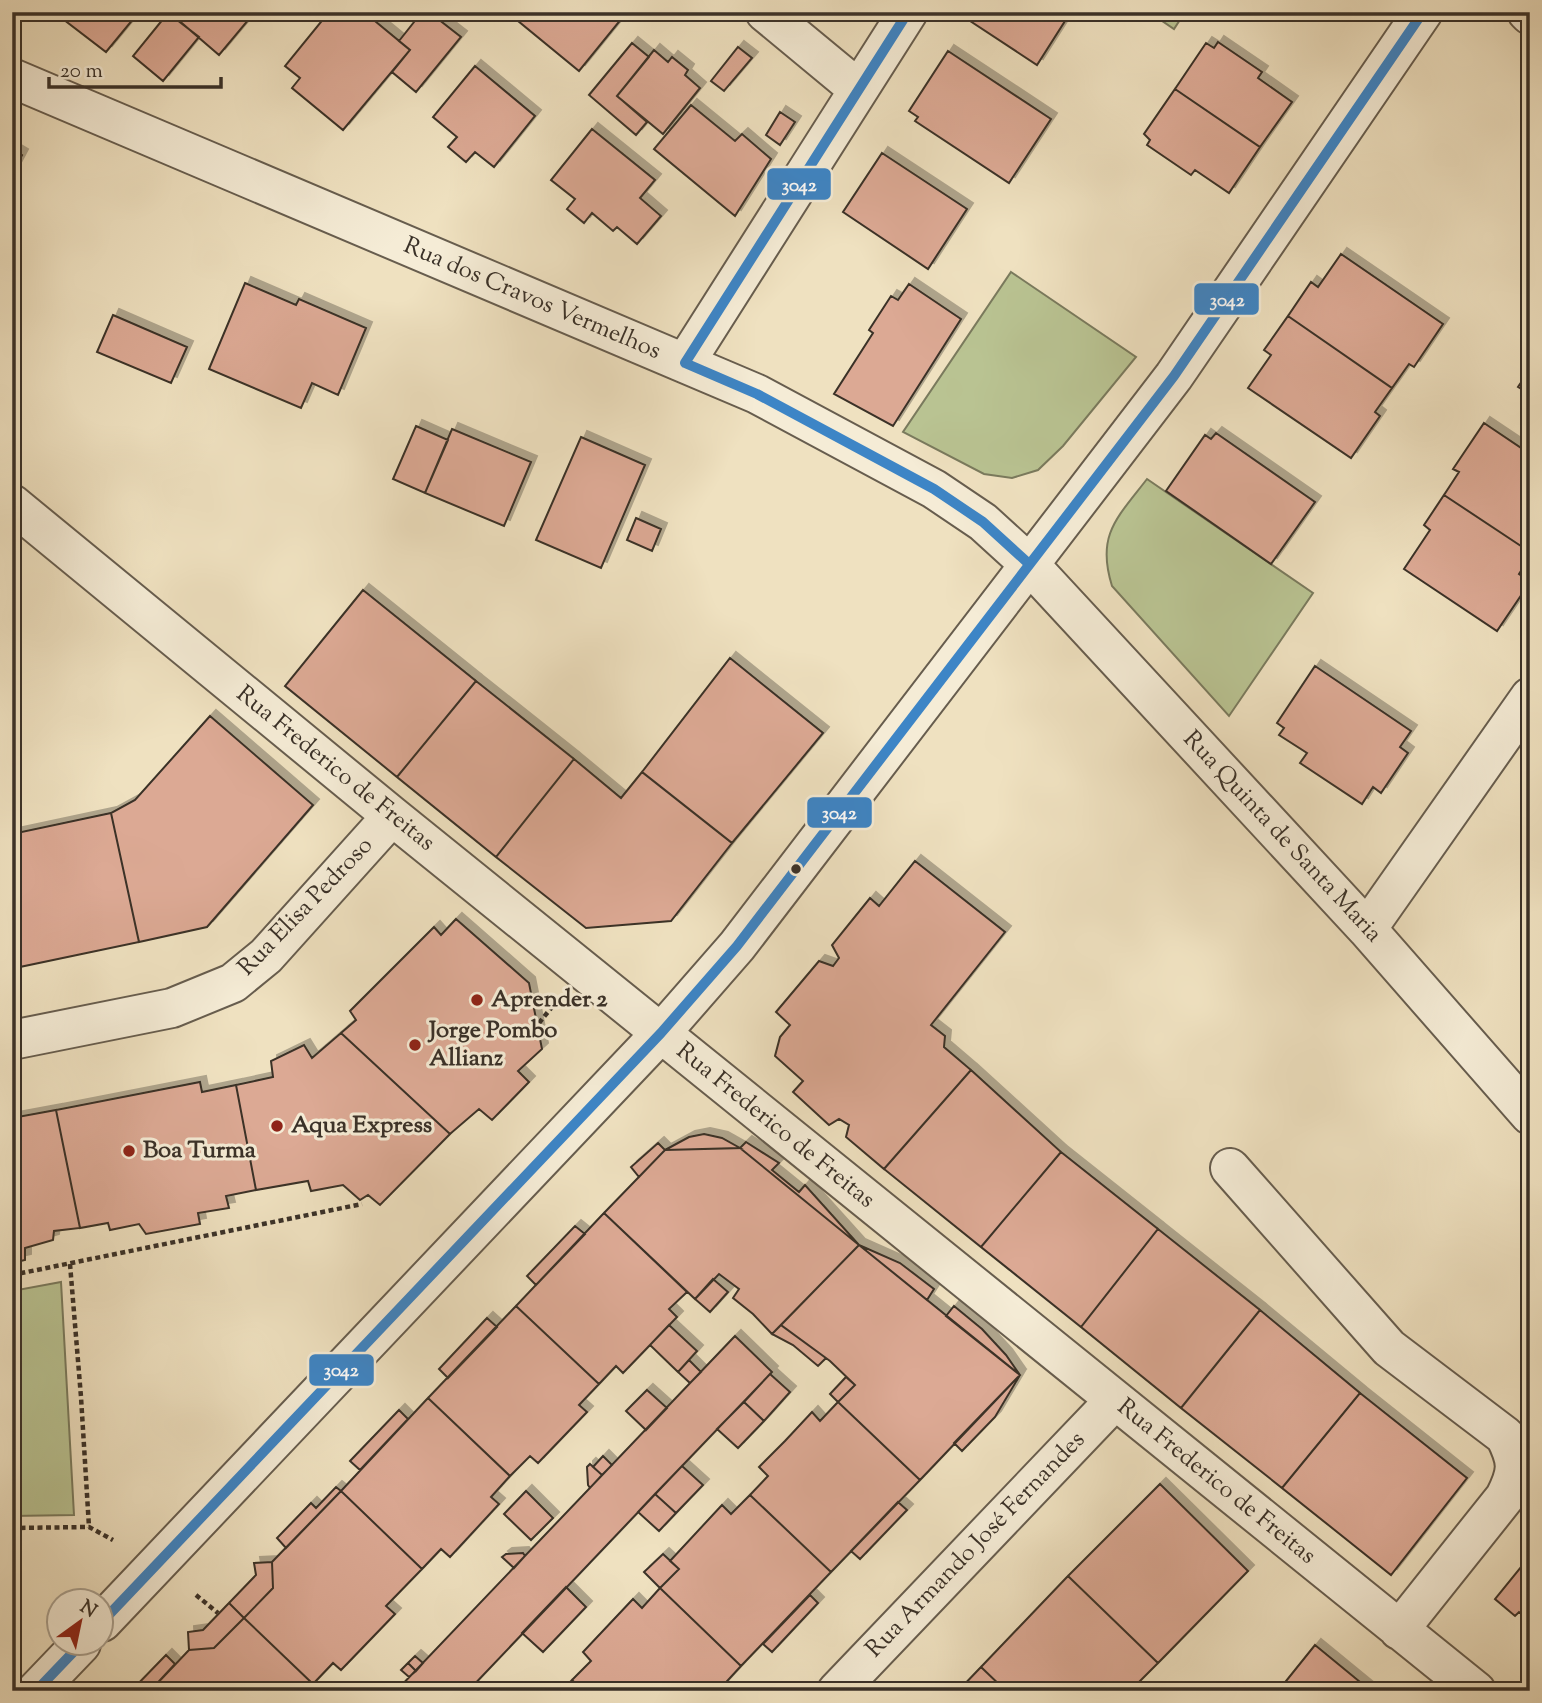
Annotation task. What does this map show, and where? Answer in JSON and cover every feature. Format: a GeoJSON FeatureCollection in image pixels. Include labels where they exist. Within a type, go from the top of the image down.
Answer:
{"type":"FeatureCollection","features":[{"type":"Feature","properties":{"kind":"street"},"geometry":{"type":"LineString","coordinates":[[765,12],[858,89]]}},
{"type":"Feature","properties":{"kind":"street"},"geometry":{"type":"LineString","coordinates":[[685,363],[908,12]]}},
{"type":"Feature","properties":{"kind":"street"},"geometry":{"type":"LineString","coordinates":[[116,1607],[661,1033],[745,935],[1174,376],[1423,12]]}},
{"type":"Feature","properties":{"kind":"street","name":"Rua dos Cravos Vermelhos"},"geometry":{"type":"LineString","coordinates":[[12,78],[757,394],[934,489],[983,522],[1028,563]]}},
{"type":"Feature","properties":{"kind":"street","name":"Rua Frederico de Freitas"},"geometry":{"type":"LineString","coordinates":[[12,504],[392,816],[1476,1691]]}},
{"type":"Feature","properties":{"kind":"street","name":"Rua Quinta de Santa Maria"},"geometry":{"type":"LineString","coordinates":[[1028,563],[1367,929],[1530,1115]]}},
{"type":"Feature","properties":{"kind":"street"},"geometry":{"type":"LineString","coordinates":[[1367,929],[1530,697]]}},
{"type":"Feature","properties":{"kind":"street","name":"Rua Elisa Pedroso"},"geometry":{"type":"LineString","coordinates":[[12,1040],[172,1008],[233,983],[266,956],[392,816]]}},
{"type":"Feature","properties":{"kind":"street"},"geometry":{"type":"LineString","coordinates":[[1230,1168],[1389,1348],[1505,1436],[1515,1456],[1515,1477],[1505,1497],[1399,1630]]}},
{"type":"Feature","properties":{"kind":"street","name":"Rua Armando José Fernandes"},"geometry":{"type":"LineString","coordinates":[[837,1691],[1115,1400]]}},
{"type":"Feature","properties":{"kind":"street"},"geometry":{"type":"LineString","coordinates":[[36,1691],[67,1658]]}},
{"type":"Feature","properties":{"kind":"path"},"geometry":{"type":"LineString","coordinates":[[12,1276],[362,1204]]}},
{"type":"Feature","properties":{"kind":"path"},"geometry":{"type":"LineString","coordinates":[[70,1264],[89,1527]]}},
{"type":"Feature","properties":{"kind":"green space"},"geometry":{"type":"Polygon","coordinates":[[[1149,12],[1185,12],[1174,29],[1149,12]]]}},
{"type":"Feature","properties":{"kind":"green space"},"geometry":{"type":"Polygon","coordinates":[[[1011,272],[1136,357],[1063,446],[1038,470],[1012,478],[984,474],[903,432],[1011,272]]]}},
{"type":"Feature","properties":{"kind":"green space"},"geometry":{"type":"Polygon","coordinates":[[[1147,479],[1313,593],[1229,716],[1112,586],[1106,553],[1108,540],[1119,517],[1147,479]]]}},
{"type":"Feature","properties":{"kind":"green space"},"geometry":{"type":"Polygon","coordinates":[[[61,1282],[74,1515],[12,1516],[12,1291],[61,1282]]]}},
{"type":"Feature","properties":{"kind":"building"},"geometry":{"type":"Polygon","coordinates":[[[62,12],[139,12],[106,52],[59,16],[62,12]]]}},
{"type":"Feature","properties":{"kind":"building"},"geometry":{"type":"Polygon","coordinates":[[[169,12],[255,12],[219,55],[169,12]]]}},
{"type":"Feature","properties":{"kind":"building"},"geometry":{"type":"Polygon","coordinates":[[[329,12],[364,12],[410,50],[343,130],[292,88],[300,78],[285,66],[329,12]]]}},
{"type":"Feature","properties":{"kind":"building"},"geometry":{"type":"Polygon","coordinates":[[[422,12],[429,12],[461,37],[416,92],[392,72],[410,50],[399,41],[422,12]]]}},
{"type":"Feature","properties":{"kind":"building"},"geometry":{"type":"Polygon","coordinates":[[[515,12],[627,12],[579,71],[512,16],[515,12]]]}},
{"type":"Feature","properties":{"kind":"building"},"geometry":{"type":"Polygon","coordinates":[[[963,12],[1058,12],[1056,16],[1065,21],[1037,65],[961,15],[963,12]]]}},
{"type":"Feature","properties":{"kind":"building"},"geometry":{"type":"Polygon","coordinates":[[[168,13],[199,37],[163,81],[133,56],[168,13]]]}},
{"type":"Feature","properties":{"kind":"building"},"geometry":{"type":"Polygon","coordinates":[[[1218,42],[1262,72],[1258,78],[1292,102],[1260,147],[1175,89],[1206,43],[1214,48],[1218,42]]]}},
{"type":"Feature","properties":{"kind":"building"},"geometry":{"type":"Polygon","coordinates":[[[632,43],[649,57],[617,96],[647,122],[636,135],[589,95],[632,43]]]}},
{"type":"Feature","properties":{"kind":"building"},"geometry":{"type":"Polygon","coordinates":[[[738,47],[752,58],[724,91],[711,81],[738,47]]]}},
{"type":"Feature","properties":{"kind":"building"},"geometry":{"type":"Polygon","coordinates":[[[654,50],[668,62],[672,57],[688,70],[685,75],[700,88],[663,134],[617,96],[654,50]]]}},
{"type":"Feature","properties":{"kind":"building"},"geometry":{"type":"Polygon","coordinates":[[[948,51],[1051,119],[1009,183],[915,121],[918,117],[909,111],[948,51]]]}},
{"type":"Feature","properties":{"kind":"building"},"geometry":{"type":"Polygon","coordinates":[[[475,66],[535,116],[494,167],[475,152],[466,162],[448,147],[457,137],[433,117],[475,66]]]}},
{"type":"Feature","properties":{"kind":"building"},"geometry":{"type":"Polygon","coordinates":[[[1175,89],[1260,147],[1229,193],[1195,170],[1191,175],[1147,145],[1150,140],[1144,134],[1175,89]]]}},
{"type":"Feature","properties":{"kind":"building"},"geometry":{"type":"Polygon","coordinates":[[[691,105],[735,141],[742,134],[771,159],[735,216],[654,149],[691,105]]]}},
{"type":"Feature","properties":{"kind":"building"},"geometry":{"type":"Polygon","coordinates":[[[780,112],[795,122],[780,145],[766,135],[780,112]]]}},
{"type":"Feature","properties":{"kind":"building"},"geometry":{"type":"Polygon","coordinates":[[[592,129],[655,180],[640,198],[661,216],[637,244],[617,227],[613,231],[592,213],[584,223],[567,209],[575,199],[551,180],[592,129]]]}},
{"type":"Feature","properties":{"kind":"building"},"geometry":{"type":"Polygon","coordinates":[[[12,149],[22,155],[12,174],[12,149]]]}},
{"type":"Feature","properties":{"kind":"building"},"geometry":{"type":"Polygon","coordinates":[[[882,153],[967,209],[928,269],[843,212],[882,153]]]}},
{"type":"Feature","properties":{"kind":"building"},"geometry":{"type":"Polygon","coordinates":[[[1341,254],[1443,324],[1414,367],[1409,364],[1392,388],[1288,316],[1311,282],[1318,287],[1341,254]]]}},
{"type":"Feature","properties":{"kind":"building"},"geometry":{"type":"Polygon","coordinates":[[[245,283],[296,305],[299,299],[366,328],[338,395],[312,383],[301,408],[209,369],[245,283]]]}},
{"type":"Feature","properties":{"kind":"building"},"geometry":{"type":"Polygon","coordinates":[[[909,284],[961,319],[893,426],[834,394],[873,333],[869,330],[891,296],[898,300],[909,284]]]}},
{"type":"Feature","properties":{"kind":"building"},"geometry":{"type":"Polygon","coordinates":[[[113,315],[187,347],[171,383],[97,352],[113,315]]]}},
{"type":"Feature","properties":{"kind":"building"},"geometry":{"type":"Polygon","coordinates":[[[1288,316],[1392,388],[1375,412],[1380,416],[1351,458],[1248,388],[1271,355],[1264,350],[1288,316]]]}},
{"type":"Feature","properties":{"kind":"building"},"geometry":{"type":"Polygon","coordinates":[[[1530,369],[1530,394],[1518,387],[1530,369]]]}},
{"type":"Feature","properties":{"kind":"building"},"geometry":{"type":"Polygon","coordinates":[[[1484,423],[1530,454],[1530,552],[1444,495],[1459,472],[1453,469],[1484,423]]]}},
{"type":"Feature","properties":{"kind":"building"},"geometry":{"type":"Polygon","coordinates":[[[416,426],[448,440],[425,493],[393,479],[416,426]]]}},
{"type":"Feature","properties":{"kind":"building"},"geometry":{"type":"Polygon","coordinates":[[[452,429],[531,462],[504,526],[425,493],[452,429]]]}},
{"type":"Feature","properties":{"kind":"building"},"geometry":{"type":"Polygon","coordinates":[[[1216,433],[1315,502],[1271,564],[1166,491],[1205,435],[1211,439],[1216,433]]]}},
{"type":"Feature","properties":{"kind":"building"},"geometry":{"type":"Polygon","coordinates":[[[581,437],[645,465],[601,568],[536,540],[581,437]]]}},
{"type":"Feature","properties":{"kind":"building"},"geometry":{"type":"Polygon","coordinates":[[[1444,495],[1530,552],[1530,557],[1519,574],[1530,582],[1497,631],[1404,569],[1430,530],[1424,525],[1444,495]]]}},
{"type":"Feature","properties":{"kind":"building"},"geometry":{"type":"Polygon","coordinates":[[[636,518],[661,529],[652,551],[627,540],[636,518]]]}},
{"type":"Feature","properties":{"kind":"building"},"geometry":{"type":"Polygon","coordinates":[[[363,590],[476,681],[397,777],[285,686],[363,590]]]}},
{"type":"Feature","properties":{"kind":"building"},"geometry":{"type":"Polygon","coordinates":[[[730,658],[823,733],[732,843],[642,772],[730,658]]]}},
{"type":"Feature","properties":{"kind":"building"},"geometry":{"type":"Polygon","coordinates":[[[1315,666],[1411,731],[1400,747],[1408,753],[1381,793],[1373,787],[1362,804],[1300,763],[1307,753],[1279,735],[1284,728],[1277,723],[1315,666]]]}},
{"type":"Feature","properties":{"kind":"building"},"geometry":{"type":"Polygon","coordinates":[[[476,681],[574,759],[496,857],[397,777],[476,681]]]}},
{"type":"Feature","properties":{"kind":"building"},"geometry":{"type":"Polygon","coordinates":[[[210,716],[313,805],[207,927],[139,942],[111,813],[135,800],[210,716]]]}},
{"type":"Feature","properties":{"kind":"building"},"geometry":{"type":"Polygon","coordinates":[[[574,759],[621,798],[642,772],[732,843],[671,921],[586,928],[496,857],[574,759]]]}},
{"type":"Feature","properties":{"kind":"building"},"geometry":{"type":"Polygon","coordinates":[[[111,813],[139,942],[15,968],[12,954],[12,834],[111,813]]]}},
{"type":"Feature","properties":{"kind":"building"},"geometry":{"type":"Polygon","coordinates":[[[915,861],[1005,932],[931,1025],[945,1036],[944,1047],[971,1070],[884,1169],[846,1137],[849,1125],[839,1119],[829,1125],[793,1092],[803,1081],[775,1056],[780,1037],[790,1025],[776,1012],[819,961],[833,966],[839,958],[832,945],[870,898],[879,906],[915,861]]]}},
{"type":"Feature","properties":{"kind":"building"},"geometry":{"type":"Polygon","coordinates":[[[456,919],[529,983],[542,1049],[518,1071],[529,1082],[492,1120],[479,1109],[450,1134],[341,1033],[356,1020],[350,1011],[434,927],[441,935],[456,919]]]}},
{"type":"Feature","properties":{"kind":"building"},"geometry":{"type":"Polygon","coordinates":[[[341,1033],[450,1134],[380,1205],[368,1195],[360,1200],[343,1185],[311,1191],[308,1181],[256,1190],[236,1085],[273,1077],[271,1061],[304,1045],[312,1058],[341,1033]]]}},
{"type":"Feature","properties":{"kind":"building"},"geometry":{"type":"Polygon","coordinates":[[[971,1070],[1061,1152],[981,1247],[884,1169],[971,1070]]]}},
{"type":"Feature","properties":{"kind":"building"},"geometry":{"type":"Polygon","coordinates":[[[200,1082],[202,1092],[236,1085],[256,1190],[226,1196],[229,1208],[198,1213],[200,1224],[146,1234],[139,1224],[110,1230],[108,1223],[80,1228],[56,1110],[200,1082]]]}},
{"type":"Feature","properties":{"kind":"building"},"geometry":{"type":"Polygon","coordinates":[[[56,1110],[80,1228],[54,1231],[53,1240],[25,1248],[25,1260],[12,1263],[12,1118],[56,1110]]]}},
{"type":"Feature","properties":{"kind":"building"},"geometry":{"type":"Polygon","coordinates":[[[704,1134],[722,1138],[740,1148],[665,1150],[689,1137],[704,1134]]]}},
{"type":"Feature","properties":{"kind":"building"},"geometry":{"type":"Polygon","coordinates":[[[746,1142],[779,1163],[772,1170],[799,1192],[805,1185],[859,1245],[740,1148],[746,1142]]]}},
{"type":"Feature","properties":{"kind":"building"},"geometry":{"type":"Polygon","coordinates":[[[658,1143],[665,1150],[639,1177],[631,1167],[658,1143]]]}},
{"type":"Feature","properties":{"kind":"building"},"geometry":{"type":"Polygon","coordinates":[[[740,1148],[859,1245],[772,1334],[733,1298],[739,1289],[719,1274],[695,1299],[604,1213],[665,1150],[740,1148]]]}},
{"type":"Feature","properties":{"kind":"building"},"geometry":{"type":"Polygon","coordinates":[[[1061,1152],[1158,1229],[1081,1327],[981,1247],[1061,1152]]]}},
{"type":"Feature","properties":{"kind":"building"},"geometry":{"type":"Polygon","coordinates":[[[604,1213],[687,1292],[669,1309],[677,1317],[623,1373],[616,1366],[599,1384],[516,1306],[604,1213]]]}},
{"type":"Feature","properties":{"kind":"building"},"geometry":{"type":"Polygon","coordinates":[[[575,1226],[585,1234],[536,1285],[527,1276],[575,1226]]]}},
{"type":"Feature","properties":{"kind":"building"},"geometry":{"type":"Polygon","coordinates":[[[1158,1229],[1260,1310],[1181,1408],[1081,1327],[1158,1229]]]}},
{"type":"Feature","properties":{"kind":"building"},"geometry":{"type":"Polygon","coordinates":[[[859,1245],[1020,1375],[920,1480],[838,1402],[855,1385],[830,1361],[781,1325],[859,1245]]]}},
{"type":"Feature","properties":{"kind":"building"},"geometry":{"type":"Polygon","coordinates":[[[859,1245],[900,1263],[934,1289],[927,1300],[859,1245]]]}},
{"type":"Feature","properties":{"kind":"building"},"geometry":{"type":"Polygon","coordinates":[[[713,1279],[728,1292],[710,1312],[695,1299],[713,1279]]]}},
{"type":"Feature","properties":{"kind":"building"},"geometry":{"type":"Polygon","coordinates":[[[516,1306],[599,1384],[579,1405],[587,1412],[538,1463],[530,1456],[510,1476],[428,1398],[516,1306]]]}},
{"type":"Feature","properties":{"kind":"building"},"geometry":{"type":"Polygon","coordinates":[[[954,1306],[982,1329],[1020,1375],[946,1316],[954,1306]]]}},
{"type":"Feature","properties":{"kind":"building"},"geometry":{"type":"Polygon","coordinates":[[[1260,1310],[1360,1393],[1282,1488],[1181,1408],[1260,1310]]]}},
{"type":"Feature","properties":{"kind":"building"},"geometry":{"type":"Polygon","coordinates":[[[487,1318],[497,1327],[448,1378],[439,1369],[487,1318]]]}},
{"type":"Feature","properties":{"kind":"building"},"geometry":{"type":"Polygon","coordinates":[[[669,1325],[697,1351],[678,1372],[650,1345],[669,1325]]]}},
{"type":"Feature","properties":{"kind":"building"},"geometry":{"type":"Polygon","coordinates":[[[781,1325],[826,1358],[818,1366],[793,1345],[772,1334],[781,1325]]]}},
{"type":"Feature","properties":{"kind":"building"},"geometry":{"type":"Polygon","coordinates":[[[735,1336],[772,1372],[468,1691],[396,1691],[735,1336]]]}},
{"type":"Feature","properties":{"kind":"building"},"geometry":{"type":"Polygon","coordinates":[[[689,1360],[701,1372],[690,1383],[678,1372],[689,1360]]]}},
{"type":"Feature","properties":{"kind":"building"},"geometry":{"type":"Polygon","coordinates":[[[770,1374],[790,1392],[764,1421],[744,1402],[770,1374]]]}},
{"type":"Feature","properties":{"kind":"building"},"geometry":{"type":"Polygon","coordinates":[[[1020,1375],[995,1417],[962,1451],[954,1443],[1020,1375]]]}},
{"type":"Feature","properties":{"kind":"building"},"geometry":{"type":"Polygon","coordinates":[[[846,1377],[855,1385],[838,1402],[830,1394],[846,1377]]]}},
{"type":"Feature","properties":{"kind":"building"},"geometry":{"type":"Polygon","coordinates":[[[647,1390],[667,1408],[646,1430],[626,1411],[647,1390]]]}},
{"type":"Feature","properties":{"kind":"building"},"geometry":{"type":"Polygon","coordinates":[[[1360,1393],[1467,1478],[1391,1575],[1282,1488],[1360,1393]]]}},
{"type":"Feature","properties":{"kind":"building"},"geometry":{"type":"Polygon","coordinates":[[[428,1398],[510,1476],[491,1497],[499,1504],[450,1557],[441,1549],[422,1569],[341,1491],[428,1398]]]}},
{"type":"Feature","properties":{"kind":"building"},"geometry":{"type":"Polygon","coordinates":[[[744,1402],[764,1421],[738,1448],[717,1429],[744,1402]]]}},
{"type":"Feature","properties":{"kind":"building"},"geometry":{"type":"Polygon","coordinates":[[[838,1402],[920,1480],[831,1572],[750,1495],[768,1476],[759,1467],[812,1412],[820,1421],[838,1402]]]}},
{"type":"Feature","properties":{"kind":"building"},"geometry":{"type":"Polygon","coordinates":[[[399,1410],[408,1419],[360,1470],[350,1461],[399,1410]]]}},
{"type":"Feature","properties":{"kind":"building"},"geometry":{"type":"Polygon","coordinates":[[[603,1456],[612,1465],[602,1475],[593,1467],[603,1456]]]}},
{"type":"Feature","properties":{"kind":"building"},"geometry":{"type":"Polygon","coordinates":[[[590,1464],[602,1475],[590,1488],[587,1467],[590,1464]]]}},
{"type":"Feature","properties":{"kind":"building"},"geometry":{"type":"Polygon","coordinates":[[[682,1466],[703,1485],[676,1513],[655,1494],[682,1466]]]}},
{"type":"Feature","properties":{"kind":"building"},"geometry":{"type":"Polygon","coordinates":[[[1160,1484],[1248,1571],[1158,1663],[1068,1576],[1160,1484]]]}},
{"type":"Feature","properties":{"kind":"building"},"geometry":{"type":"Polygon","coordinates":[[[336,1487],[341,1491],[286,1548],[277,1538],[311,1503],[316,1508],[336,1487]]]}},
{"type":"Feature","properties":{"kind":"building"},"geometry":{"type":"Polygon","coordinates":[[[341,1491],[422,1569],[386,1606],[395,1614],[341,1670],[333,1663],[313,1684],[244,1618],[273,1588],[272,1562],[341,1491]]]}},
{"type":"Feature","properties":{"kind":"building"},"geometry":{"type":"Polygon","coordinates":[[[526,1491],[553,1518],[531,1540],[504,1514],[526,1491]]]}},
{"type":"Feature","properties":{"kind":"building"},"geometry":{"type":"Polygon","coordinates":[[[655,1494],[676,1513],[659,1531],[638,1512],[655,1494]]]}},
{"type":"Feature","properties":{"kind":"building"},"geometry":{"type":"Polygon","coordinates":[[[750,1495],[831,1572],[741,1666],[660,1588],[679,1569],[670,1561],[722,1505],[731,1514],[750,1495]]]}},
{"type":"Feature","properties":{"kind":"building"},"geometry":{"type":"Polygon","coordinates":[[[898,1502],[907,1510],[860,1559],[851,1551],[898,1502]]]}},
{"type":"Feature","properties":{"kind":"building"},"geometry":{"type":"Polygon","coordinates":[[[523,1553],[525,1556],[514,1568],[502,1557],[506,1554],[523,1553]]]}},
{"type":"Feature","properties":{"kind":"building"},"geometry":{"type":"Polygon","coordinates":[[[663,1554],[679,1569],[660,1588],[644,1572],[663,1554]]]}},
{"type":"Feature","properties":{"kind":"building"},"geometry":{"type":"Polygon","coordinates":[[[1530,1556],[1530,1621],[1519,1612],[1515,1616],[1495,1599],[1530,1556]]]}},
{"type":"Feature","properties":{"kind":"building"},"geometry":{"type":"Polygon","coordinates":[[[272,1562],[273,1588],[244,1618],[229,1603],[256,1575],[254,1563],[272,1562]]]}},
{"type":"Feature","properties":{"kind":"building"},"geometry":{"type":"Polygon","coordinates":[[[1068,1576],[1158,1663],[1130,1691],[1006,1691],[981,1667],[1068,1576]]]}},
{"type":"Feature","properties":{"kind":"building"},"geometry":{"type":"Polygon","coordinates":[[[566,1587],[586,1607],[543,1652],[522,1633],[566,1587]]]}},
{"type":"Feature","properties":{"kind":"building"},"geometry":{"type":"Polygon","coordinates":[[[660,1588],[741,1666],[718,1691],[583,1691],[572,1680],[591,1661],[583,1652],[633,1599],[642,1608],[660,1588]]]}},
{"type":"Feature","properties":{"kind":"building"},"geometry":{"type":"Polygon","coordinates":[[[810,1595],[818,1603],[772,1652],[763,1644],[810,1595]]]}},
{"type":"Feature","properties":{"kind":"building"},"geometry":{"type":"Polygon","coordinates":[[[229,1603],[244,1618],[214,1648],[189,1650],[188,1632],[203,1630],[229,1603]]]}},
{"type":"Feature","properties":{"kind":"building"},"geometry":{"type":"Polygon","coordinates":[[[244,1618],[313,1684],[306,1691],[150,1691],[189,1650],[214,1648],[244,1618]]]}},
{"type":"Feature","properties":{"kind":"building"},"geometry":{"type":"Polygon","coordinates":[[[1315,1645],[1371,1691],[1278,1691],[1315,1645]]]}},
{"type":"Feature","properties":{"kind":"building"},"geometry":{"type":"Polygon","coordinates":[[[166,1655],[175,1664],[150,1691],[131,1691],[166,1655]]]}},
{"type":"Feature","properties":{"kind":"building"},"geometry":{"type":"Polygon","coordinates":[[[415,1656],[423,1663],[416,1671],[408,1663],[415,1656]]]}},
{"type":"Feature","properties":{"kind":"building"},"geometry":{"type":"Polygon","coordinates":[[[408,1663],[416,1671],[409,1677],[401,1670],[408,1663]]]}},
{"type":"Feature","properties":{"kind":"building"},"geometry":{"type":"Polygon","coordinates":[[[981,1667],[1006,1691],[958,1691],[981,1667]]]}},
{"type":"Feature","properties":{"kind":"building"},"geometry":{"type":"Polygon","coordinates":[[[572,1680],[583,1691],[562,1691],[572,1680]]]}},
{"type":"Feature","properties":{"kind":"transit line","name":"3042"},"geometry":{"type":"LineString","coordinates":[[908,12],[685,363],[757,394],[934,489],[983,522],[1028,563]]}},
{"type":"Feature","properties":{"kind":"transit line","name":"3042"},"geometry":{"type":"LineString","coordinates":[[116,1607],[661,1033],[737,946],[1174,376],[1423,12]]}},
{"type":"Feature","properties":{"kind":"transit line","name":"3042"},"geometry":{"type":"LineString","coordinates":[[36,1691],[68,1658]]}},
{"type":"Feature","properties":{"kind":"place","name":"Aprender 2"},"geometry":{"type":"Point","coordinates":[477,1000]}},
{"type":"Feature","properties":{"kind":"place","name":"Jorge Pombo Allianz"},"geometry":{"type":"Point","coordinates":[415,1045]}},
{"type":"Feature","properties":{"kind":"place","name":"Aqua Express"},"geometry":{"type":"Point","coordinates":[277,1126]}},
{"type":"Feature","properties":{"kind":"place","name":"Boa Turma"},"geometry":{"type":"Point","coordinates":[129,1151]}}]}
